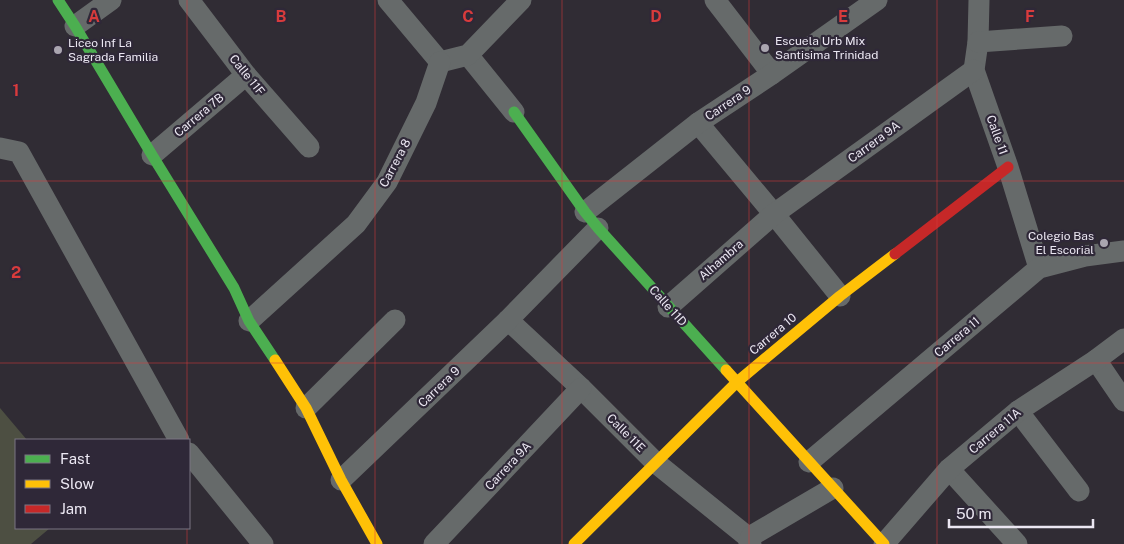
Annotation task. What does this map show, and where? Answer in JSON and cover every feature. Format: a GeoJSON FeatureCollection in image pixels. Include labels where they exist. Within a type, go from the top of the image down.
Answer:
{"type":"FeatureCollection","features":[{"type":"Feature","properties":{"kind":"street"},"geometry":{"type":"LineString","coordinates":[[58,0],[234,288],[249,321],[306,408],[341,480],[377,544]]}},
{"type":"Feature","properties":{"kind":"street"},"geometry":{"type":"LineString","coordinates":[[75,26],[110,0]]}},
{"type":"Feature","properties":{"kind":"street","name":"Calle 11F"},"geometry":{"type":"LineString","coordinates":[[189,0],[246,75],[309,147]]}},
{"type":"Feature","properties":{"kind":"street"},"geometry":{"type":"LineString","coordinates":[[388,0],[440,62],[468,55],[521,0]]}},
{"type":"Feature","properties":{"kind":"street"},"geometry":{"type":"LineString","coordinates":[[715,0],[772,74]]}},
{"type":"Feature","properties":{"kind":"street","name":"Calle 11"},"geometry":{"type":"LineString","coordinates":[[979,0],[978,42],[974,70],[1008,167],[1039,268]]}},
{"type":"Feature","properties":{"kind":"street","name":"Carrera 9"},"geometry":{"type":"LineString","coordinates":[[341,480],[508,320],[591,220],[698,123],[772,74],[866,3]]}},
{"type":"Feature","properties":{"kind":"street"},"geometry":{"type":"LineString","coordinates":[[978,42],[1062,36]]}},
{"type":"Feature","properties":{"kind":"street","name":"Calle 11D"},"geometry":{"type":"LineString","coordinates":[[468,55],[514,112],[591,220],[884,544]]}},
{"type":"Feature","properties":{"kind":"street","name":"Carrera 8"},"geometry":{"type":"LineString","coordinates":[[249,321],[356,224],[387,182],[426,103],[440,62]]}},
{"type":"Feature","properties":{"kind":"street","name":"Carrera 9A"},"geometry":{"type":"LineString","coordinates":[[774,214],[974,70]]}},
{"type":"Feature","properties":{"kind":"street","name":"Carrera 7B"},"geometry":{"type":"LineString","coordinates":[[152,155],[246,75]]}},
{"type":"Feature","properties":{"kind":"street"},"geometry":{"type":"LineString","coordinates":[[698,123],[840,296]]}},
{"type":"Feature","properties":{"kind":"street"},"geometry":{"type":"LineString","coordinates":[[0,148],[19,152],[178,439]]}},
{"type":"Feature","properties":{"kind":"street","name":"Carrera 10"},"geometry":{"type":"LineString","coordinates":[[574,544],[736,382],[840,296],[1008,167]]}},
{"type":"Feature","properties":{"kind":"street","name":"Alhambra"},"geometry":{"type":"LineString","coordinates":[[668,307],[774,214]]}},
{"type":"Feature","properties":{"kind":"street","name":"Carrera 11"},"geometry":{"type":"LineString","coordinates":[[809,462],[1039,268],[1085,256],[1124,251]]}},
{"type":"Feature","properties":{"kind":"street"},"geometry":{"type":"LineString","coordinates":[[306,408],[395,320]]}},
{"type":"Feature","properties":{"kind":"street","name":"Calle 11E"},"geometry":{"type":"LineString","coordinates":[[508,320],[581,388],[656,463],[750,539]]}},
{"type":"Feature","properties":{"kind":"street","name":"Carrera 11A"},"geometry":{"type":"LineString","coordinates":[[884,544],[949,469],[1018,411],[1096,360],[1124,339]]}},
{"type":"Feature","properties":{"kind":"street"},"geometry":{"type":"LineString","coordinates":[[1096,360],[1124,401]]}},
{"type":"Feature","properties":{"kind":"street","name":"Carrera 9A"},"geometry":{"type":"LineString","coordinates":[[434,544],[581,388]]}},
{"type":"Feature","properties":{"kind":"street"},"geometry":{"type":"LineString","coordinates":[[1018,411],[1079,491]]}},
{"type":"Feature","properties":{"kind":"street"},"geometry":{"type":"LineString","coordinates":[[190,455],[263,544]]}},
{"type":"Feature","properties":{"kind":"street"},"geometry":{"type":"LineString","coordinates":[[949,469],[1017,544]]}},
{"type":"Feature","properties":{"kind":"street"},"geometry":{"type":"LineString","coordinates":[[750,539],[833,488]]}},
{"type":"Feature","properties":{"kind":"green space"},"geometry":{"type":"Polygon","coordinates":[[[0,408],[26,439],[15,439],[15,529],[49,529],[31,544],[0,544],[0,408]]]}},
{"type":"Feature","properties":{"kind":"traffic: fast"},"geometry":{"type":"LineString","coordinates":[[58,0],[234,288],[249,321],[275,360]]}},
{"type":"Feature","properties":{"kind":"traffic: fast"},"geometry":{"type":"LineString","coordinates":[[514,112],[598,228],[726,370]]}},
{"type":"Feature","properties":{"kind":"traffic: slow"},"geometry":{"type":"LineString","coordinates":[[574,544],[737,382],[840,296],[895,254]]}},
{"type":"Feature","properties":{"kind":"traffic: slow"},"geometry":{"type":"LineString","coordinates":[[275,360],[306,408],[341,480],[377,544]]}},
{"type":"Feature","properties":{"kind":"traffic: slow"},"geometry":{"type":"LineString","coordinates":[[726,370],[884,544]]}},
{"type":"Feature","properties":{"kind":"traffic: jam"},"geometry":{"type":"LineString","coordinates":[[895,254],[1008,167]]}},
{"type":"Feature","properties":{"kind":"place","name":"Escuela Urb Mix Santisima Trinidad"},"geometry":{"type":"Point","coordinates":[765,48]}},
{"type":"Feature","properties":{"kind":"place","name":"Liceo Inf La Sagrada Familia"},"geometry":{"type":"Point","coordinates":[58,50]}},
{"type":"Feature","properties":{"kind":"place","name":"Colegio Bas El Escorial"},"geometry":{"type":"Point","coordinates":[1104,243]}}]}
